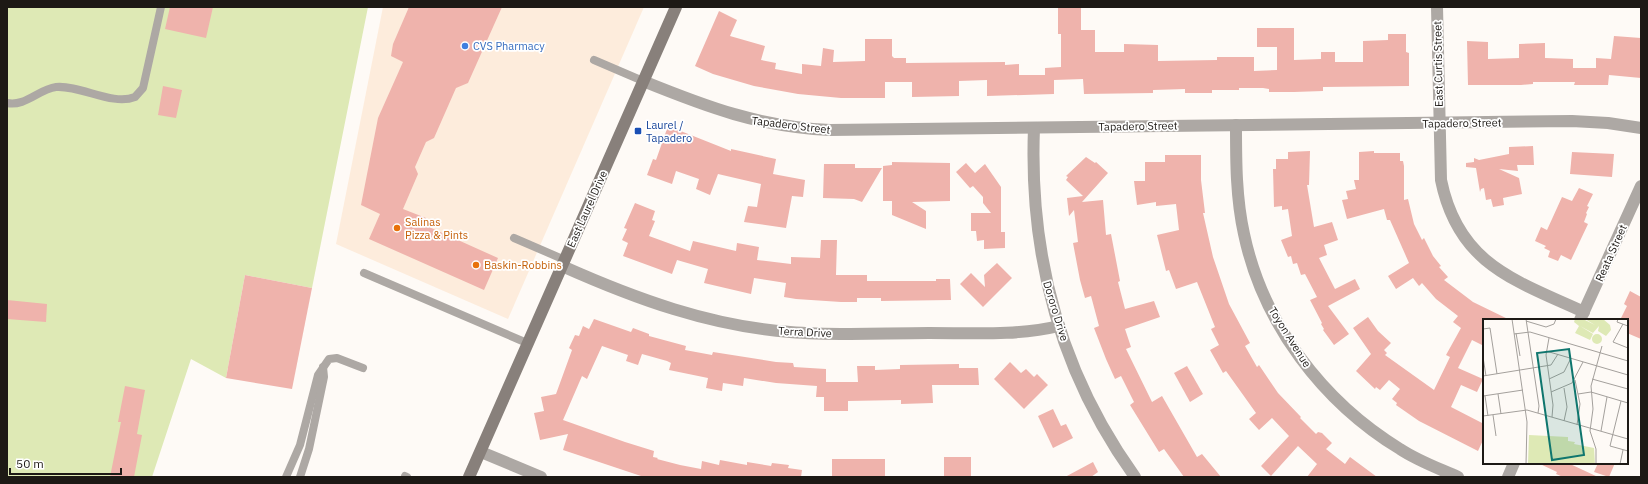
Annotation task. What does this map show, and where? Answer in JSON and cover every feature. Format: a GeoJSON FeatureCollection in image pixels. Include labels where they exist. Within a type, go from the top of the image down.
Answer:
{"type":"FeatureCollection","features":[{"type":"Feature","properties":{"kind":"main road","name":"East Laurel Drive"},"geometry":{"type":"LineString","coordinates":[[469,477],[676,7]]}},
{"type":"Feature","properties":{"kind":"street","name":"East Curtis Street"},"geometry":{"type":"LineString","coordinates":[[1437,7],[1440,159],[1444,195],[1455,222],[1470,246],[1489,264],[1507,276],[1582,316]]}},
{"type":"Feature","properties":{"kind":"street","name":"Tapadero Street"},"geometry":{"type":"LineString","coordinates":[[643,81],[726,113],[783,126],[830,130],[1583,121],[1641,128]]}},
{"type":"Feature","properties":{"kind":"street","name":"Toyon Avenue"},"geometry":{"type":"LineString","coordinates":[[1236,125],[1238,188],[1245,240],[1264,295],[1288,338],[1315,377],[1348,411],[1401,450],[1458,477]]}},
{"type":"Feature","properties":{"kind":"street","name":"Dororo Drive"},"geometry":{"type":"LineString","coordinates":[[1034,128],[1033,172],[1038,239],[1058,326],[1073,366],[1088,398],[1110,440],[1135,477]]}},
{"type":"Feature","properties":{"kind":"street","name":"Reata Street"},"geometry":{"type":"LineString","coordinates":[[1582,316],[1641,186]]}},
{"type":"Feature","properties":{"kind":"street","name":"Terra Drive"},"geometry":{"type":"LineString","coordinates":[[563,263],[617,290],[665,308],[720,322],[772,330],[830,334],[1025,332],[1058,326]]}},
{"type":"Feature","properties":{"kind":"street"},"geometry":{"type":"LineString","coordinates":[[481,452],[541,477]]}},
{"type":"Feature","properties":{"kind":"street"},"geometry":{"type":"LineString","coordinates":[[1508,477],[1514,464]]}},
{"type":"Feature","properties":{"kind":"lane"},"geometry":{"type":"LineString","coordinates":[[7,103],[20,103],[57,87],[124,100],[136,98],[143,88],[161,7]]}},
{"type":"Feature","properties":{"kind":"lane"},"geometry":{"type":"LineString","coordinates":[[594,60],[643,81]]}},
{"type":"Feature","properties":{"kind":"lane"},"geometry":{"type":"LineString","coordinates":[[514,238],[563,263]]}},
{"type":"Feature","properties":{"kind":"lane"},"geometry":{"type":"LineString","coordinates":[[364,273],[527,343]]}},
{"type":"Feature","properties":{"kind":"lane"},"geometry":{"type":"LineString","coordinates":[[286,477],[300,445],[318,375],[323,367],[329,359],[337,358],[363,368]]}},
{"type":"Feature","properties":{"kind":"lane"},"geometry":{"type":"LineString","coordinates":[[300,477],[309,449],[324,377],[323,367]]}},
{"type":"Feature","properties":{"kind":"shaded area"},"geometry":{"type":"Polygon","coordinates":[[[383,7],[644,7],[508,319],[336,244],[383,7]]]}},
{"type":"Feature","properties":{"kind":"green space"},"geometry":{"type":"Polygon","coordinates":[[[7,7],[368,7],[312,288],[245,275],[226,378],[191,359],[152,477],[7,477],[7,7]]]}},
{"type":"Feature","properties":{"kind":"building"},"geometry":{"type":"Polygon","coordinates":[[[170,7],[213,7],[206,38],[165,29],[170,7]]]}},
{"type":"Feature","properties":{"kind":"building"},"geometry":{"type":"Polygon","coordinates":[[[409,7],[502,7],[468,83],[456,88],[434,138],[426,142],[415,167],[418,174],[403,209],[426,218],[429,227],[498,258],[484,290],[369,239],[380,214],[361,205],[378,118],[403,62],[391,56],[393,44],[409,7]]]}},
{"type":"Feature","properties":{"kind":"building"},"geometry":{"type":"Polygon","coordinates":[[[1058,7],[1081,7],[1081,30],[1095,30],[1095,52],[1124,52],[1124,44],[1158,45],[1158,61],[1217,60],[1217,57],[1254,57],[1254,71],[1277,70],[1277,47],[1257,47],[1257,28],[1294,28],[1294,60],[1321,59],[1321,52],[1335,52],[1335,62],[1363,62],[1363,41],[1388,40],[1388,34],[1406,34],[1406,52],[1409,53],[1409,86],[1323,87],[1323,91],[1294,92],[1269,92],[1269,89],[1263,88],[1239,88],[1239,90],[1212,90],[1212,93],[1185,93],[1185,89],[1153,90],[1153,93],[1084,94],[1083,79],[1054,80],[1054,94],[987,96],[987,80],[959,81],[959,96],[912,97],[912,82],[885,82],[885,98],[841,98],[798,94],[754,86],[713,74],[695,66],[719,11],[737,20],[730,36],[765,46],[761,60],[776,63],[775,69],[802,74],[802,64],[821,66],[823,48],[834,50],[833,62],[865,61],[865,39],[892,39],[892,56],[894,58],[906,58],[906,63],[1005,62],[1005,65],[1019,64],[1019,75],[1045,75],[1045,68],[1061,67],[1061,34],[1058,34],[1058,7]]]}},
{"type":"Feature","properties":{"kind":"building"},"geometry":{"type":"Polygon","coordinates":[[[1614,36],[1641,38],[1641,78],[1609,75],[1608,85],[1574,85],[1575,82],[1533,82],[1533,84],[1521,85],[1468,85],[1467,41],[1488,42],[1488,59],[1519,58],[1519,44],[1545,43],[1545,58],[1573,59],[1573,68],[1596,68],[1596,58],[1611,59],[1614,36]]]}},
{"type":"Feature","properties":{"kind":"building"},"geometry":{"type":"Polygon","coordinates":[[[163,86],[182,90],[176,118],[158,115],[163,86]]]}},
{"type":"Feature","properties":{"kind":"building"},"geometry":{"type":"Polygon","coordinates":[[[668,126],[731,151],[731,149],[776,159],[773,174],[805,180],[803,197],[792,196],[786,228],[744,222],[748,206],[757,207],[761,184],[718,174],[710,195],[696,189],[699,179],[676,171],[672,184],[647,175],[653,159],[656,160],[668,126]]]}},
{"type":"Feature","properties":{"kind":"building"},"geometry":{"type":"Polygon","coordinates":[[[1533,146],[1534,165],[1517,165],[1518,171],[1499,169],[1519,178],[1522,194],[1503,198],[1504,205],[1493,207],[1491,199],[1486,200],[1484,188],[1481,189],[1480,192],[1476,168],[1466,167],[1466,163],[1474,162],[1474,158],[1479,160],[1509,154],[1509,147],[1533,146]]]}},
{"type":"Feature","properties":{"kind":"building"},"geometry":{"type":"Polygon","coordinates":[[[1310,151],[1309,185],[1307,185],[1314,227],[1332,222],[1338,240],[1324,245],[1327,255],[1319,258],[1335,289],[1355,279],[1360,289],[1328,306],[1349,334],[1334,345],[1323,330],[1322,323],[1310,300],[1317,297],[1305,274],[1301,275],[1297,263],[1293,264],[1291,256],[1288,257],[1281,240],[1292,236],[1288,209],[1282,210],[1282,206],[1274,207],[1273,169],[1276,169],[1276,159],[1288,159],[1288,152],[1310,151]]]}},
{"type":"Feature","properties":{"kind":"building"},"geometry":{"type":"Polygon","coordinates":[[[1374,151],[1374,153],[1400,153],[1400,161],[1403,161],[1404,166],[1404,200],[1408,199],[1414,224],[1422,240],[1424,238],[1433,256],[1441,266],[1439,267],[1448,277],[1444,280],[1473,302],[1508,319],[1483,319],[1483,346],[1472,340],[1458,368],[1483,379],[1477,392],[1461,385],[1451,407],[1483,423],[1483,440],[1478,451],[1419,421],[1396,405],[1397,403],[1392,399],[1400,389],[1389,380],[1380,390],[1376,387],[1375,389],[1356,371],[1371,354],[1353,328],[1368,317],[1378,331],[1391,343],[1384,350],[1387,353],[1385,355],[1434,390],[1450,357],[1446,355],[1461,328],[1453,322],[1458,316],[1436,299],[1422,283],[1419,286],[1413,278],[1396,289],[1388,276],[1409,263],[1390,220],[1387,220],[1384,209],[1347,219],[1342,200],[1348,199],[1346,191],[1356,189],[1354,180],[1359,180],[1359,152],[1374,151]]]}},
{"type":"Feature","properties":{"kind":"building"},"geometry":{"type":"Polygon","coordinates":[[[1572,152],[1614,154],[1612,177],[1570,174],[1572,152]]]}},
{"type":"Feature","properties":{"kind":"building"},"geometry":{"type":"Polygon","coordinates":[[[1165,155],[1201,155],[1201,180],[1205,213],[1203,213],[1213,257],[1229,304],[1250,343],[1245,346],[1257,367],[1259,365],[1278,393],[1301,417],[1300,418],[1316,434],[1318,432],[1322,433],[1332,443],[1326,449],[1345,464],[1350,457],[1377,477],[1307,477],[1317,464],[1298,446],[1271,476],[1261,466],[1289,436],[1272,418],[1259,430],[1249,419],[1256,413],[1226,371],[1223,373],[1210,350],[1219,345],[1211,329],[1215,327],[1197,282],[1176,289],[1169,270],[1166,271],[1157,235],[1179,230],[1176,204],[1156,206],[1156,202],[1137,205],[1134,181],[1145,181],[1145,162],[1165,162],[1165,155]]]}},
{"type":"Feature","properties":{"kind":"building"},"geometry":{"type":"Polygon","coordinates":[[[1086,157],[1095,163],[1096,162],[1108,173],[1082,202],[1103,200],[1106,235],[1111,234],[1120,281],[1118,282],[1125,309],[1154,301],[1160,317],[1125,329],[1131,347],[1126,349],[1152,402],[1162,396],[1197,457],[1202,454],[1221,477],[1184,477],[1164,449],[1159,452],[1130,405],[1134,402],[1121,376],[1115,379],[1106,359],[1094,328],[1099,326],[1091,296],[1085,298],[1080,280],[1073,243],[1078,242],[1074,210],[1069,216],[1067,198],[1083,196],[1066,180],[1068,177],[1066,176],[1086,157]]]}},
{"type":"Feature","properties":{"kind":"building"},"geometry":{"type":"Polygon","coordinates":[[[892,162],[950,163],[950,201],[912,202],[926,211],[926,229],[892,215],[892,201],[883,201],[883,166],[892,165],[892,162]]]}},
{"type":"Feature","properties":{"kind":"building"},"geometry":{"type":"Polygon","coordinates":[[[966,163],[975,173],[985,164],[1001,187],[1001,232],[1005,232],[1005,248],[984,249],[984,240],[977,241],[976,231],[971,231],[971,213],[991,213],[983,203],[983,197],[973,186],[970,188],[956,172],[966,163]]]}},
{"type":"Feature","properties":{"kind":"building"},"geometry":{"type":"Polygon","coordinates":[[[824,164],[855,164],[855,168],[882,168],[862,202],[854,199],[823,198],[824,164]]]}},
{"type":"Feature","properties":{"kind":"building"},"geometry":{"type":"Polygon","coordinates":[[[1579,188],[1593,194],[1587,206],[1589,207],[1584,222],[1588,224],[1571,260],[1561,255],[1558,261],[1548,257],[1550,251],[1544,248],[1546,246],[1535,241],[1541,227],[1547,230],[1562,197],[1572,201],[1579,188]]]}},
{"type":"Feature","properties":{"kind":"building"},"geometry":{"type":"Polygon","coordinates":[[[635,203],[655,211],[652,220],[655,221],[649,236],[690,251],[693,241],[736,251],[737,243],[759,247],[757,260],[791,264],[791,257],[820,258],[821,240],[837,240],[836,275],[867,275],[867,281],[936,281],[936,279],[950,279],[951,300],[881,301],[881,298],[857,298],[857,302],[841,302],[796,299],[784,297],[786,283],[754,278],[751,294],[704,283],[708,269],[677,260],[672,274],[623,256],[628,243],[622,240],[627,229],[624,228],[635,203]]]}},
{"type":"Feature","properties":{"kind":"building"},"geometry":{"type":"Polygon","coordinates":[[[997,263],[1012,278],[983,307],[960,284],[971,273],[985,287],[984,275],[997,263]]]}},
{"type":"Feature","properties":{"kind":"building"},"geometry":{"type":"Polygon","coordinates":[[[245,275],[312,288],[292,389],[226,378],[245,275]]]}},
{"type":"Feature","properties":{"kind":"building"},"geometry":{"type":"Polygon","coordinates":[[[1630,291],[1641,297],[1641,339],[1628,333],[1628,319],[1620,319],[1627,306],[1624,304],[1630,291]]]}},
{"type":"Feature","properties":{"kind":"building"},"geometry":{"type":"Polygon","coordinates":[[[7,300],[47,304],[46,322],[7,319],[7,300]]]}},
{"type":"Feature","properties":{"kind":"building"},"geometry":{"type":"Polygon","coordinates":[[[594,319],[631,332],[633,328],[649,334],[649,336],[686,346],[685,350],[712,355],[713,352],[776,362],[793,363],[794,367],[826,369],[826,382],[858,382],[857,366],[875,366],[875,370],[900,369],[900,365],[959,364],[959,368],[978,368],[979,385],[932,385],[933,403],[901,404],[901,400],[848,401],[848,411],[824,411],[824,397],[816,397],[817,386],[776,383],[744,378],[743,386],[723,383],[722,391],[706,388],[708,378],[669,370],[671,363],[667,361],[642,354],[638,365],[626,361],[628,355],[602,346],[587,379],[582,376],[563,420],[654,451],[653,457],[680,465],[701,469],[702,461],[719,465],[720,460],[747,465],[747,462],[771,466],[772,463],[789,465],[788,468],[802,470],[801,477],[644,477],[563,450],[568,434],[540,440],[534,413],[544,411],[541,397],[556,394],[572,350],[569,348],[575,335],[579,336],[583,326],[589,329],[594,319]]]}},
{"type":"Feature","properties":{"kind":"building"},"geometry":{"type":"Polygon","coordinates":[[[1010,362],[1021,373],[1026,369],[1034,377],[1037,374],[1048,385],[1024,409],[994,379],[1010,362]]]}},
{"type":"Feature","properties":{"kind":"building"},"geometry":{"type":"Polygon","coordinates":[[[1187,366],[1203,394],[1190,402],[1174,373],[1187,366]]]}},
{"type":"Feature","properties":{"kind":"building"},"geometry":{"type":"Polygon","coordinates":[[[125,386],[145,390],[137,434],[142,435],[134,477],[110,477],[121,422],[118,422],[125,386]]]}},
{"type":"Feature","properties":{"kind":"building"},"geometry":{"type":"Polygon","coordinates":[[[1053,409],[1061,426],[1066,424],[1073,438],[1053,448],[1038,416],[1053,409]]]}},
{"type":"Feature","properties":{"kind":"building"},"geometry":{"type":"Polygon","coordinates":[[[944,457],[971,457],[971,477],[944,477],[944,457]]]}},
{"type":"Feature","properties":{"kind":"building"},"geometry":{"type":"Polygon","coordinates":[[[832,459],[885,459],[885,477],[832,477],[832,459]]]}},
{"type":"Feature","properties":{"kind":"building"},"geometry":{"type":"Polygon","coordinates":[[[1093,462],[1098,472],[1091,477],[1065,477],[1093,462]]]}},
{"type":"Feature","properties":{"kind":"building"},"geometry":{"type":"Polygon","coordinates":[[[1540,464],[1570,464],[1598,477],[1563,477],[1556,474],[1557,472],[1540,464]]]}},
{"type":"Feature","properties":{"kind":"building"},"geometry":{"type":"Polygon","coordinates":[[[1598,464],[1615,464],[1609,477],[1594,472],[1598,464]]]}},
{"type":"Feature","properties":{"kind":"place","name":"CVS Pharmacy"},"geometry":{"type":"Point","coordinates":[465,46]}},
{"type":"Feature","properties":{"kind":"place","name":"Laurel / Tapadero"},"geometry":{"type":"Point","coordinates":[638,131]}},
{"type":"Feature","properties":{"kind":"place","name":"Salinas Pizza & Pints"},"geometry":{"type":"Point","coordinates":[397,228]}},
{"type":"Feature","properties":{"kind":"place","name":"Baskin-Robbins"},"geometry":{"type":"Point","coordinates":[476,265]}}]}
